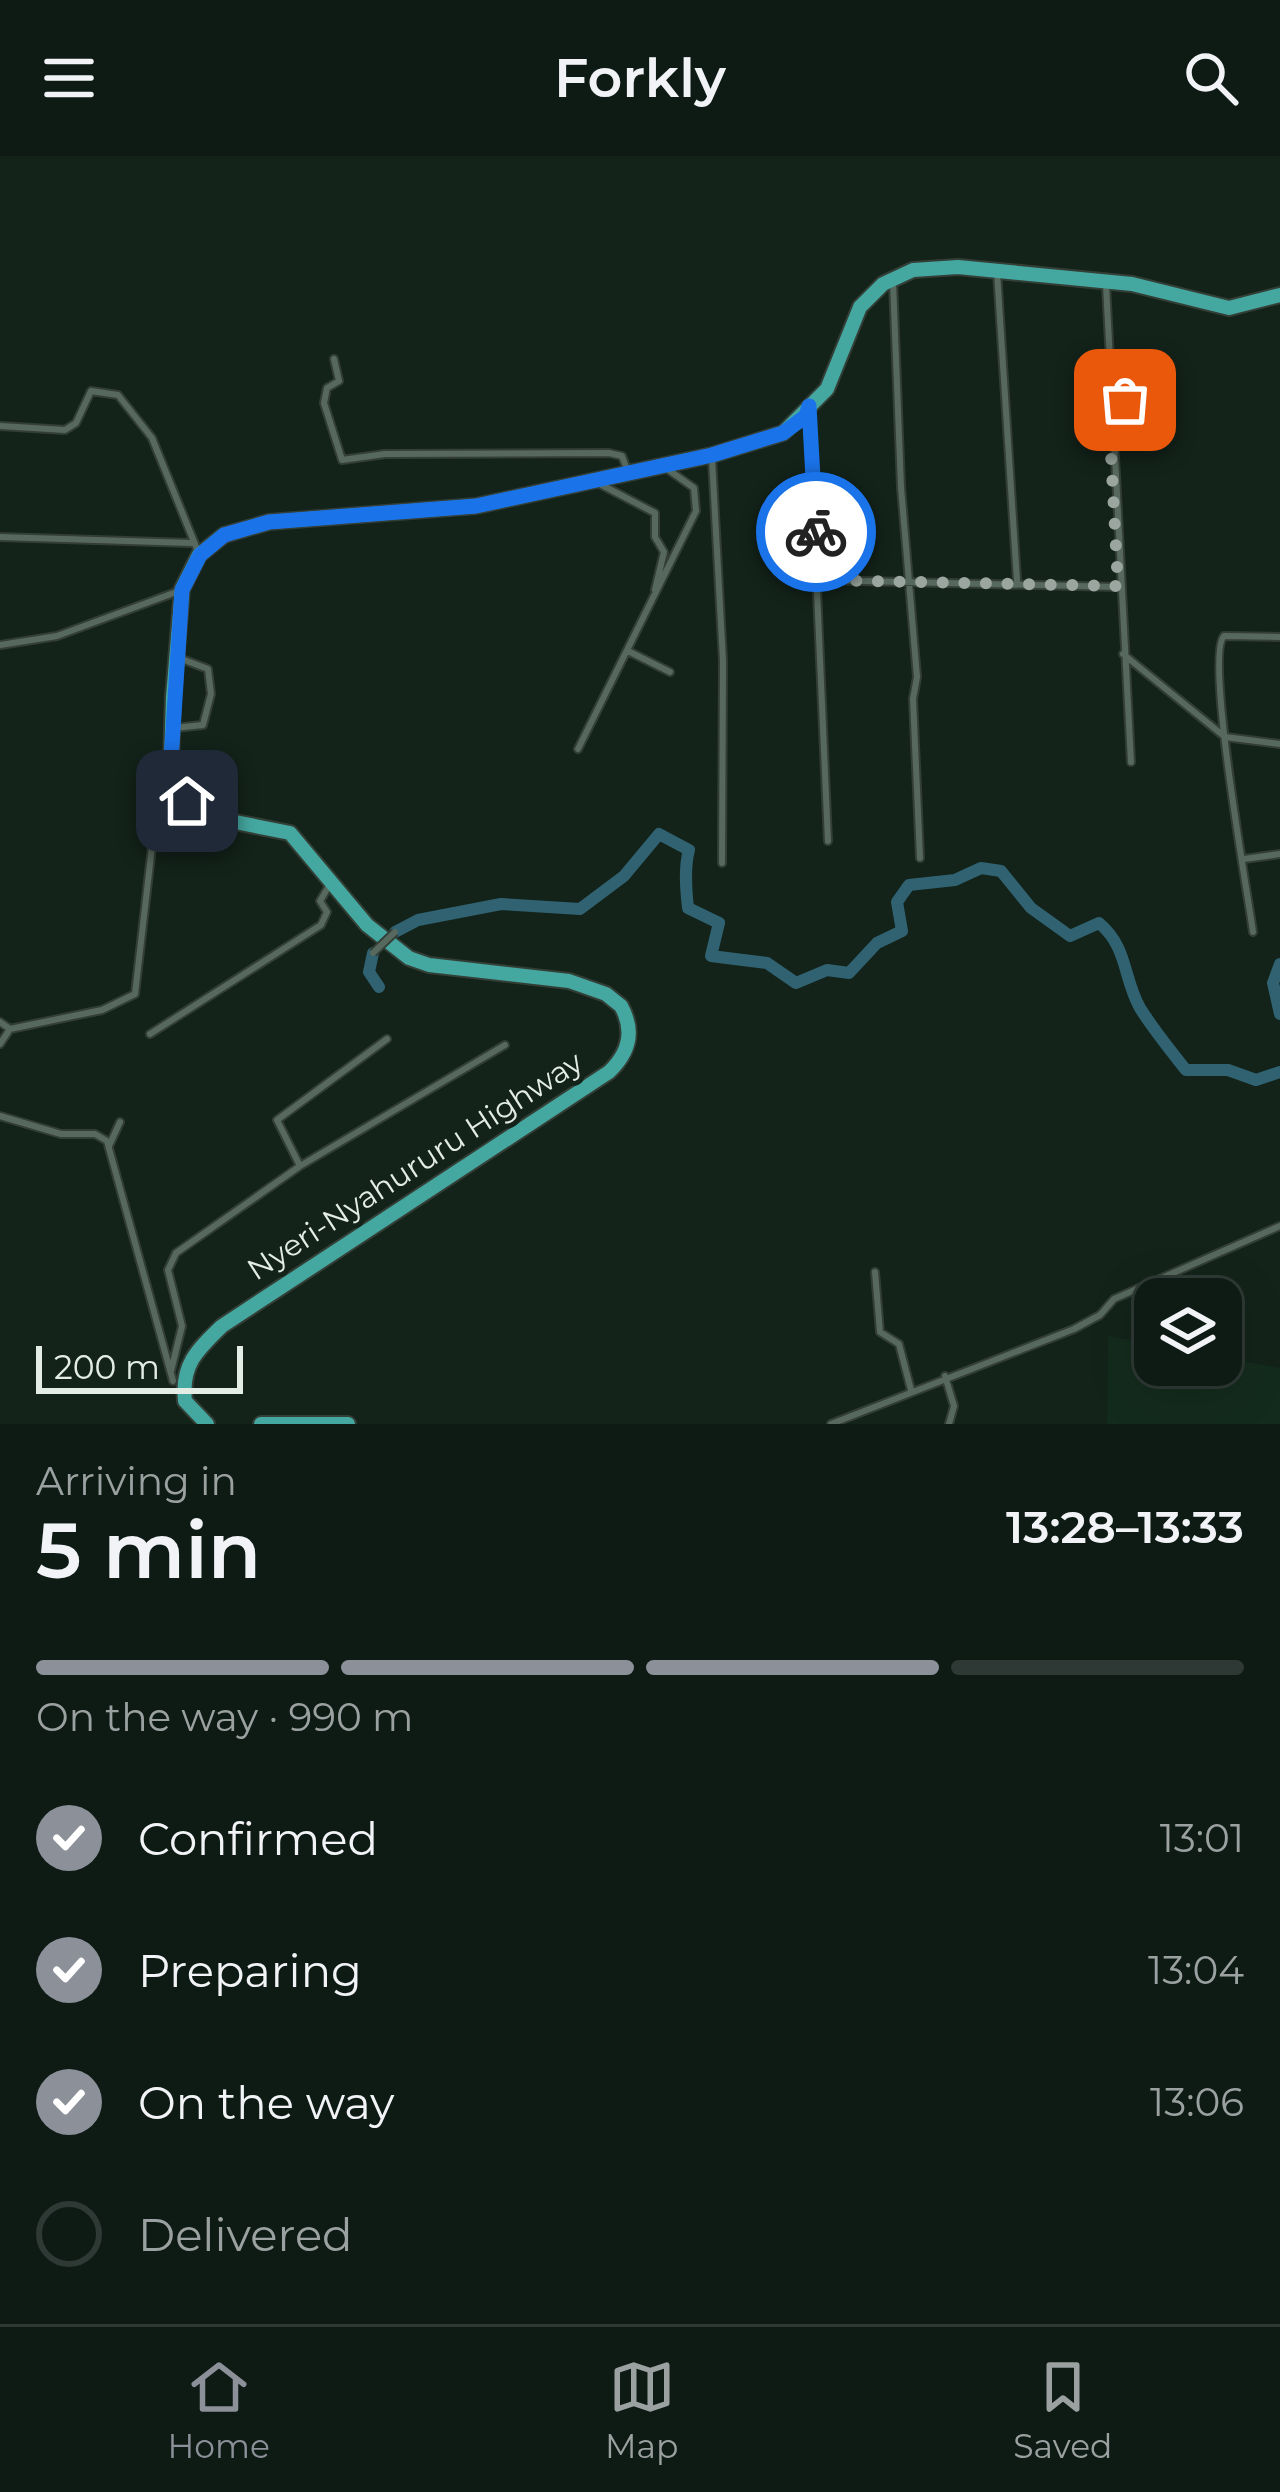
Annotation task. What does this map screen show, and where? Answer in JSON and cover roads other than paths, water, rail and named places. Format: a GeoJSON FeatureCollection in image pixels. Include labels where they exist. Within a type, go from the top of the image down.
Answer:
{"type":"FeatureCollection","features":[{"type":"Feature","properties":{"kind":"highway"},"geometry":{"type":"LineString","coordinates":[[181,793],[171,761],[182,590],[195,549],[224,535],[269,522],[476,506],[712,455],[783,433],[806,416],[809,406],[827,389],[860,307],[893,278],[932,267],[1106,281],[1229,308],[1280,295]]}},
{"type":"Feature","properties":{"kind":"highway","name":"Nyeri-Nyahururu Highway"},"geometry":{"type":"LineString","coordinates":[[181,793],[210,817],[290,833],[382,940],[410,958],[569,980],[606,994],[626,1013],[627,1049],[591,1085],[222,1326],[192,1356],[184,1375],[185,1401],[207,1424]]}},
{"type":"Feature","properties":{"kind":"highway"},"geometry":{"type":"LineString","coordinates":[[261,1424],[348,1424]]}},
{"type":"Feature","properties":{"kind":"street"},"geometry":{"type":"LineString","coordinates":[[997,272],[1017,581]]}},
{"type":"Feature","properties":{"kind":"street"},"geometry":{"type":"LineString","coordinates":[[893,278],[917,677],[913,699],[920,858]]}},
{"type":"Feature","properties":{"kind":"street"},"geometry":{"type":"LineString","coordinates":[[1106,281],[1108,398],[1131,762]]}},
{"type":"Feature","properties":{"kind":"street"},"geometry":{"type":"LineString","coordinates":[[334,359],[339,381],[326,388],[324,403],[341,460],[386,454],[609,453],[622,456],[628,472]]}},
{"type":"Feature","properties":{"kind":"street"},"geometry":{"type":"LineString","coordinates":[[0,426],[58,432],[76,423],[91,391],[118,395],[152,438],[195,549],[0,537]]}},
{"type":"Feature","properties":{"kind":"street"},"geometry":{"type":"LineString","coordinates":[[1108,398],[1154,408],[1171,422]]}},
{"type":"Feature","properties":{"kind":"street"},"geometry":{"type":"LineString","coordinates":[[809,406],[828,841]]}},
{"type":"Feature","properties":{"kind":"street"},"geometry":{"type":"LineString","coordinates":[[712,455],[723,661],[722,863]]}},
{"type":"Feature","properties":{"kind":"street"},"geometry":{"type":"LineString","coordinates":[[578,749],[699,499],[694,488],[661,464]]}},
{"type":"Feature","properties":{"kind":"street"},"geometry":{"type":"LineString","coordinates":[[593,480],[655,513],[655,537],[664,552],[652,603]]}},
{"type":"Feature","properties":{"kind":"street"},"geometry":{"type":"LineString","coordinates":[[818,580],[1118,586]]}},
{"type":"Feature","properties":{"kind":"street"},"geometry":{"type":"LineString","coordinates":[[0,645],[57,636],[182,590]]}},
{"type":"Feature","properties":{"kind":"street"},"geometry":{"type":"LineString","coordinates":[[1253,932],[1225,737],[1218,641],[1224,636],[1280,637]]}},
{"type":"Feature","properties":{"kind":"street"},"geometry":{"type":"LineString","coordinates":[[628,651],[670,672]]}},
{"type":"Feature","properties":{"kind":"street"},"geometry":{"type":"LineString","coordinates":[[1123,654],[1225,737],[1280,744]]}},
{"type":"Feature","properties":{"kind":"street"},"geometry":{"type":"LineString","coordinates":[[172,728],[202,725],[212,675],[201,664],[176,658]]}},
{"type":"Feature","properties":{"kind":"street"},"geometry":{"type":"LineString","coordinates":[[0,1044],[10,1029],[90,1013],[135,994],[156,812],[159,801],[181,793]]}},
{"type":"Feature","properties":{"kind":"street"},"geometry":{"type":"LineString","coordinates":[[1244,859],[1280,854]]}},
{"type":"Feature","properties":{"kind":"street"},"geometry":{"type":"LineString","coordinates":[[150,1034],[321,925],[326,913],[322,895],[334,884]]}},
{"type":"Feature","properties":{"kind":"street"},"geometry":{"type":"LineString","coordinates":[[373,953],[395,932]]}},
{"type":"Feature","properties":{"kind":"street"},"geometry":{"type":"LineString","coordinates":[[0,1022],[10,1029]]}},
{"type":"Feature","properties":{"kind":"street"},"geometry":{"type":"LineString","coordinates":[[300,1166],[277,1120],[387,1039]]}},
{"type":"Feature","properties":{"kind":"street"},"geometry":{"type":"LineString","coordinates":[[172,1371],[182,1326],[168,1270],[171,1259],[300,1166],[505,1045]]}},
{"type":"Feature","properties":{"kind":"street"},"geometry":{"type":"LineString","coordinates":[[0,1116],[61,1134],[95,1134],[109,1146],[173,1381]]}},
{"type":"Feature","properties":{"kind":"street"},"geometry":{"type":"LineString","coordinates":[[109,1146],[120,1122]]}},
{"type":"Feature","properties":{"kind":"street"},"geometry":{"type":"LineString","coordinates":[[831,1424],[1074,1329],[1100,1315],[1114,1298],[1280,1226]]}},
{"type":"Feature","properties":{"kind":"street"},"geometry":{"type":"LineString","coordinates":[[875,1272],[880,1332],[899,1344],[911,1390]]}},
{"type":"Feature","properties":{"kind":"street"},"geometry":{"type":"LineString","coordinates":[[945,1376],[954,1406],[949,1424]]}},
{"type":"Feature","properties":{"kind":"waterway"},"geometry":{"type":"LineString","coordinates":[[395,932],[418,920],[501,904],[580,909],[624,876],[659,834],[689,850],[688,908],[719,923],[711,956],[767,963],[796,983],[827,970],[849,973],[877,943],[902,931],[897,902],[909,885],[955,880],[981,868],[1001,871],[1031,908],[1070,936],[1099,923],[1108,932],[1140,1008],[1186,1070],[1228,1070],[1256,1080],[1280,1072]]}},
{"type":"Feature","properties":{"kind":"waterway"},"geometry":{"type":"LineString","coordinates":[[373,953],[369,972],[379,987]]}},
{"type":"Feature","properties":{"kind":"waterway"},"geometry":{"type":"LineString","coordinates":[[1280,964],[1273,983],[1280,1014]]}}]}
